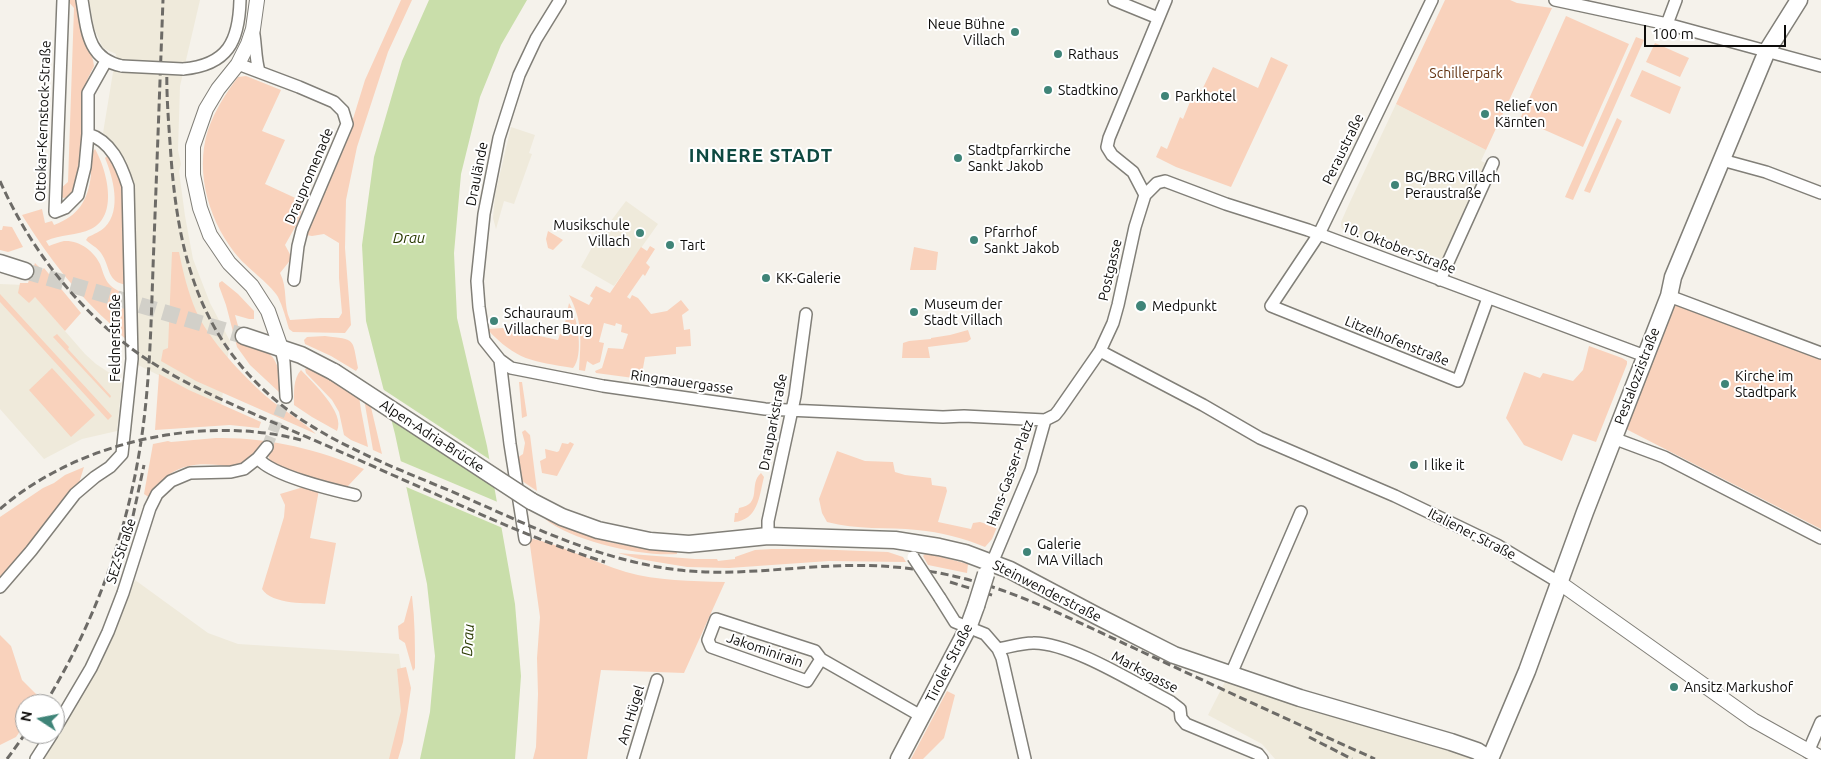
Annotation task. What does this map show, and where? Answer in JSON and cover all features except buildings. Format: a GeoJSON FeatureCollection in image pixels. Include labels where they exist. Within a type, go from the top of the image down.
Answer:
{"type":"FeatureCollection","features":[{"type":"Feature","properties":{"kind":"main road","name":"Pestalozzistraße"},"geometry":{"type":"LineString","coordinates":[[1489,759],[1527,671],[1613,438],[1669,296],[1673,276],[1767,51],[1799,0]]}},
{"type":"Feature","properties":{"kind":"main road"},"geometry":{"type":"LineString","coordinates":[[0,263],[25,271]]}},
{"type":"Feature","properties":{"kind":"main road"},"geometry":{"type":"LineString","coordinates":[[244,336],[281,348]]}},
{"type":"Feature","properties":{"kind":"main road","name":"Alpen-Adria-Brücke"},"geometry":{"type":"LineString","coordinates":[[281,348],[301,355],[334,372],[531,501]]}},
{"type":"Feature","properties":{"kind":"main road","name":"Steinwenderstraße"},"geometry":{"type":"LineString","coordinates":[[531,501],[562,517],[598,530],[650,541],[689,544],[768,536],[894,540],[939,546],[989,569],[1010,570],[1174,655],[1300,698],[1451,742],[1477,751],[1489,759]]}},
{"type":"Feature","properties":{"kind":"main road","name":"Tiroler Straße"},"geometry":{"type":"LineString","coordinates":[[899,759],[968,628],[989,569]]}},
{"type":"Feature","properties":{"kind":"street","name":"Ottokar-Kernstock-Straße"},"geometry":{"type":"LineString","coordinates":[[63,0],[55,212],[65,208],[78,194],[85,167],[88,134]]}},
{"type":"Feature","properties":{"kind":"street"},"geometry":{"type":"LineString","coordinates":[[82,0],[91,44],[106,61],[122,66],[183,69],[211,63],[225,53],[237,32],[240,0]]}},
{"type":"Feature","properties":{"kind":"street"},"geometry":{"type":"LineString","coordinates":[[257,0],[253,29],[248,44],[238,64],[206,108],[193,146],[193,175],[200,208],[210,235],[228,263],[252,286],[268,311],[276,329],[284,362],[286,397]]}},
{"type":"Feature","properties":{"kind":"street","name":"Draulände"},"geometry":{"type":"LineString","coordinates":[[500,360],[484,340],[478,307],[477,281],[487,194],[503,122],[519,75],[560,0]]}},
{"type":"Feature","properties":{"kind":"street"},"geometry":{"type":"LineString","coordinates":[[1114,0],[1158,18]]}},
{"type":"Feature","properties":{"kind":"street"},"geometry":{"type":"LineString","coordinates":[[1145,194],[1134,172],[1112,156],[1107,147],[1166,0]]}},
{"type":"Feature","properties":{"kind":"street","name":"Peraustraße"},"geometry":{"type":"LineString","coordinates":[[1271,306],[1319,234],[1432,0]]}},
{"type":"Feature","properties":{"kind":"street"},"geometry":{"type":"LineString","coordinates":[[1555,0],[1667,24],[1821,66]]}},
{"type":"Feature","properties":{"kind":"street"},"geometry":{"type":"LineString","coordinates":[[1667,24],[1676,0]]}},
{"type":"Feature","properties":{"kind":"street"},"geometry":{"type":"LineString","coordinates":[[253,29],[259,71]]}},
{"type":"Feature","properties":{"kind":"street"},"geometry":{"type":"LineString","coordinates":[[88,134],[88,92],[106,61]]}},
{"type":"Feature","properties":{"kind":"street","name":"Draupromenade"},"geometry":{"type":"LineString","coordinates":[[238,64],[334,102],[343,111],[347,124],[302,230],[294,280]]}},
{"type":"Feature","properties":{"kind":"street","name":"Feldnerstraße"},"geometry":{"type":"LineString","coordinates":[[0,587],[32,551],[74,494],[110,467],[122,454],[132,359],[128,193],[123,172],[115,156],[104,141],[88,134]]}},
{"type":"Feature","properties":{"kind":"street"},"geometry":{"type":"LineString","coordinates":[[1722,160],[1766,172],[1821,193]]}},
{"type":"Feature","properties":{"kind":"street"},"geometry":{"type":"LineString","coordinates":[[1440,280],[1493,163]]}},
{"type":"Feature","properties":{"kind":"street","name":"10. Oktober-Straße"},"geometry":{"type":"LineString","coordinates":[[1145,194],[1157,183],[1169,182],[1226,204],[1319,234],[1645,356]]}},
{"type":"Feature","properties":{"kind":"street","name":"Postgasse"},"geometry":{"type":"LineString","coordinates":[[1100,351],[1113,322],[1118,305],[1135,227],[1145,194]]}},
{"type":"Feature","properties":{"kind":"street"},"geometry":{"type":"LineString","coordinates":[[1669,296],[1821,353]]}},
{"type":"Feature","properties":{"kind":"street","name":"Litzelhofenstraße"},"geometry":{"type":"LineString","coordinates":[[1271,306],[1458,381],[1488,298]]}},
{"type":"Feature","properties":{"kind":"street","name":"Drauparkstraße"},"geometry":{"type":"LineString","coordinates":[[768,536],[768,521],[795,396],[806,314]]}},
{"type":"Feature","properties":{"kind":"street","name":"Hans-Gasser-Platz"},"geometry":{"type":"LineString","coordinates":[[989,569],[1031,470],[1045,420],[1060,410],[1100,351]]}},
{"type":"Feature","properties":{"kind":"street","name":"Italiener Straße"},"geometry":{"type":"LineString","coordinates":[[1100,351],[1260,438],[1395,496],[1497,545],[1560,583],[1714,693],[1806,755],[1821,758]]}},
{"type":"Feature","properties":{"kind":"street"},"geometry":{"type":"LineString","coordinates":[[500,360],[510,444],[526,539]]}},
{"type":"Feature","properties":{"kind":"street","name":"Ringmauergasse"},"geometry":{"type":"LineString","coordinates":[[500,360],[511,368],[595,385],[765,409],[1045,420]]}},
{"type":"Feature","properties":{"kind":"street"},"geometry":{"type":"LineString","coordinates":[[1613,438],[1664,457],[1821,538]]}},
{"type":"Feature","properties":{"kind":"street","name":"SEZ-Straße"},"geometry":{"type":"LineString","coordinates":[[65,712],[91,668],[108,632],[123,593],[150,508],[157,494],[180,476],[196,472],[238,471],[248,468],[267,447]]}},
{"type":"Feature","properties":{"kind":"street"},"geometry":{"type":"LineString","coordinates":[[258,458],[266,466],[307,483],[355,495]]}},
{"type":"Feature","properties":{"kind":"street"},"geometry":{"type":"LineString","coordinates":[[1231,674],[1301,512]]}},
{"type":"Feature","properties":{"kind":"street"},"geometry":{"type":"LineString","coordinates":[[894,540],[913,557],[955,622],[986,634],[998,649],[1002,658],[1025,759]]}},
{"type":"Feature","properties":{"kind":"street","name":"Jakominirain"},"geometry":{"type":"LineString","coordinates":[[821,659],[808,681],[711,647],[708,640],[716,619],[815,651],[821,659],[921,716]]}},
{"type":"Feature","properties":{"kind":"street","name":"Marksgasse"},"geometry":{"type":"LineString","coordinates":[[998,649],[1032,643],[1059,647],[1094,662],[1171,702],[1180,709],[1181,718],[1186,724],[1258,754],[1262,759]]}},
{"type":"Feature","properties":{"kind":"street","name":"Am Hügel"},"geometry":{"type":"LineString","coordinates":[[633,759],[657,680]]}},
{"type":"Feature","properties":{"kind":"street"},"geometry":{"type":"LineString","coordinates":[[1806,755],[1821,722]]}},
{"type":"Feature","properties":{"kind":"street"},"geometry":{"type":"LineString","coordinates":[[36,759],[46,744]]}},
{"type":"Feature","properties":{"kind":"shaded area"},"geometry":{"type":"Polygon","coordinates":[[[89,0],[200,0],[180,86],[178,150],[181,164],[179,171],[193,259],[210,303],[230,341],[221,406],[136,364],[122,162],[103,133],[116,54],[103,48],[94,28],[89,0]]]}},
{"type":"Feature","properties":{"kind":"shaded area"},"geometry":{"type":"Polygon","coordinates":[[[1396,104],[1486,150],[1481,161],[1488,164],[1442,261],[1437,265],[1345,232],[1341,227],[1341,222],[1349,204],[1396,104]]]}},
{"type":"Feature","properties":{"kind":"shaded area"},"geometry":{"type":"Polygon","coordinates":[[[511,127],[535,135],[529,153],[532,154],[514,204],[504,201],[496,229],[493,218],[495,195],[511,127]]]}},
{"type":"Feature","properties":{"kind":"shaded area"},"geometry":{"type":"Polygon","coordinates":[[[626,201],[658,224],[614,286],[581,267],[595,242],[626,201]]]}},
{"type":"Feature","properties":{"kind":"shaded area"},"geometry":{"type":"Polygon","coordinates":[[[0,284],[25,285],[85,354],[96,364],[122,381],[117,431],[82,439],[44,459],[0,409],[0,284]]]}},
{"type":"Feature","properties":{"kind":"shaded area"},"geometry":{"type":"Polygon","coordinates":[[[135,580],[208,633],[238,644],[399,654],[406,707],[394,759],[42,759],[51,744],[65,744],[65,722],[92,678],[135,580]]]}},
{"type":"Feature","properties":{"kind":"shaded area"},"geometry":{"type":"Polygon","coordinates":[[[1226,680],[1475,759],[1275,759],[1262,744],[1208,715],[1226,680]]]}},
{"type":"Feature","properties":{"kind":"green space"},"geometry":{"type":"Polygon","coordinates":[[[67,0],[77,0],[84,36],[94,66],[87,80],[84,99],[82,162],[76,190],[70,197],[63,198],[60,195],[60,189],[68,182],[74,8],[67,0]]]}},
{"type":"Feature","properties":{"kind":"green space"},"geometry":{"type":"Polygon","coordinates":[[[401,0],[412,0],[388,52],[357,147],[346,200],[345,248],[351,325],[345,333],[293,332],[289,329],[278,297],[240,259],[220,231],[213,215],[204,181],[203,164],[208,130],[221,102],[238,77],[246,76],[281,90],[262,131],[285,140],[265,184],[304,202],[299,220],[285,245],[292,258],[280,273],[284,285],[288,314],[290,320],[339,318],[342,313],[339,243],[324,234],[306,235],[344,148],[365,80],[401,0]]]}},
{"type":"Feature","properties":{"kind":"green space","name":"Schillerpark"},"geometry":{"type":"Polygon","coordinates":[[[1445,0],[1510,0],[1517,3],[1552,8],[1486,150],[1396,104],[1445,0]]]}},
{"type":"Feature","properties":{"kind":"green space"},"geometry":{"type":"Polygon","coordinates":[[[1566,16],[1629,44],[1583,147],[1520,119],[1566,16]]]}},
{"type":"Feature","properties":{"kind":"green space"},"geometry":{"type":"Polygon","coordinates":[[[1636,37],[1644,40],[1573,200],[1565,197],[1636,37]]]}},
{"type":"Feature","properties":{"kind":"green space"},"geometry":{"type":"Polygon","coordinates":[[[1655,43],[1689,58],[1680,77],[1646,62],[1655,43]]]}},
{"type":"Feature","properties":{"kind":"green space"},"geometry":{"type":"Polygon","coordinates":[[[1271,57],[1288,65],[1231,187],[1176,167],[1156,157],[1161,146],[1167,149],[1180,117],[1183,119],[1194,92],[1202,90],[1213,67],[1258,88],[1271,57]]]}},
{"type":"Feature","properties":{"kind":"green space"},"geometry":{"type":"Polygon","coordinates":[[[1642,70],[1681,87],[1670,114],[1630,96],[1642,70]]]}},
{"type":"Feature","properties":{"kind":"green space"},"geometry":{"type":"Polygon","coordinates":[[[1617,118],[1622,121],[1590,193],[1584,191],[1617,118]]]}},
{"type":"Feature","properties":{"kind":"green space"},"geometry":{"type":"Polygon","coordinates":[[[95,149],[103,169],[108,192],[108,204],[105,214],[100,223],[91,229],[46,241],[49,246],[62,241],[70,241],[85,247],[97,259],[108,283],[118,291],[128,294],[128,341],[88,302],[64,275],[22,215],[42,209],[45,223],[52,221],[54,225],[75,212],[84,200],[90,184],[91,158],[95,149]]]}},
{"type":"Feature","properties":{"kind":"green space"},"geometry":{"type":"Polygon","coordinates":[[[108,155],[121,179],[124,194],[127,285],[115,281],[101,253],[86,240],[105,227],[113,212],[115,203],[113,184],[105,158],[108,155]]]}},
{"type":"Feature","properties":{"kind":"green space"},"geometry":{"type":"Polygon","coordinates":[[[3,226],[12,227],[23,247],[8,252],[0,250],[0,230],[2,230],[3,226]]]}},
{"type":"Feature","properties":{"kind":"green space"},"geometry":{"type":"Polygon","coordinates":[[[548,231],[563,240],[553,250],[548,248],[546,239],[548,231]]]}},
{"type":"Feature","properties":{"kind":"green space"},"geometry":{"type":"Polygon","coordinates":[[[650,246],[655,249],[646,263],[650,267],[645,276],[643,274],[627,297],[630,299],[632,295],[638,298],[651,314],[667,311],[681,300],[689,310],[682,315],[684,330],[690,329],[691,346],[676,347],[676,354],[645,357],[641,379],[596,373],[595,371],[602,368],[608,348],[623,349],[628,334],[621,332],[622,325],[616,323],[615,326],[604,323],[599,342],[604,343],[600,362],[593,365],[587,361],[585,371],[579,370],[579,323],[569,295],[589,305],[593,298],[590,296],[596,286],[610,293],[641,247],[647,251],[650,246]]]}},
{"type":"Feature","properties":{"kind":"green space"},"geometry":{"type":"Polygon","coordinates":[[[914,247],[938,252],[936,270],[910,270],[914,247]]]}},
{"type":"Feature","properties":{"kind":"green space"},"geometry":{"type":"Polygon","coordinates":[[[172,252],[179,252],[186,282],[196,311],[209,334],[237,368],[267,397],[316,434],[196,381],[161,361],[163,350],[168,348],[172,252]]]}},
{"type":"Feature","properties":{"kind":"green space"},"geometry":{"type":"Polygon","coordinates":[[[35,263],[42,270],[44,268],[81,313],[65,331],[35,297],[29,303],[18,293],[20,283],[28,283],[35,263]]]}},
{"type":"Feature","properties":{"kind":"green space"},"geometry":{"type":"Polygon","coordinates":[[[222,281],[254,311],[254,319],[235,315],[243,344],[263,350],[271,356],[280,374],[278,375],[280,393],[250,365],[237,347],[219,286],[219,283],[222,281]]]}},
{"type":"Feature","properties":{"kind":"green space"},"geometry":{"type":"Polygon","coordinates":[[[0,294],[112,416],[108,420],[0,302],[0,294]]]}},
{"type":"Feature","properties":{"kind":"green space"},"geometry":{"type":"Polygon","coordinates":[[[1676,298],[1821,353],[1821,529],[1626,429],[1676,298]]]}},
{"type":"Feature","properties":{"kind":"green space"},"geometry":{"type":"Polygon","coordinates":[[[569,303],[575,317],[579,346],[573,368],[536,361],[517,354],[507,348],[487,329],[503,328],[558,340],[560,334],[569,336],[571,329],[564,328],[569,303]]]}},
{"type":"Feature","properties":{"kind":"green space"},"geometry":{"type":"Polygon","coordinates":[[[968,330],[971,339],[967,342],[928,347],[930,358],[902,358],[903,343],[931,339],[968,330]]]}},
{"type":"Feature","properties":{"kind":"green space"},"geometry":{"type":"Polygon","coordinates":[[[57,334],[69,347],[68,349],[111,396],[110,398],[53,337],[57,334]]]}},
{"type":"Feature","properties":{"kind":"green space"},"geometry":{"type":"Polygon","coordinates":[[[325,336],[342,338],[351,342],[355,350],[358,368],[356,371],[331,356],[305,344],[304,340],[307,337],[325,336]]]}},
{"type":"Feature","properties":{"kind":"green space"},"geometry":{"type":"Polygon","coordinates":[[[1589,346],[1627,361],[1596,442],[1573,434],[1562,461],[1524,445],[1506,418],[1524,372],[1540,378],[1543,373],[1573,381],[1583,370],[1589,346]]]}},
{"type":"Feature","properties":{"kind":"green space"},"geometry":{"type":"Polygon","coordinates":[[[309,367],[359,396],[368,447],[344,435],[339,412],[332,400],[306,373],[305,369],[309,367]]]}},
{"type":"Feature","properties":{"kind":"green space"},"geometry":{"type":"Polygon","coordinates":[[[52,368],[95,415],[71,437],[29,390],[52,368]]]}},
{"type":"Feature","properties":{"kind":"green space"},"geometry":{"type":"Polygon","coordinates":[[[301,370],[320,390],[332,407],[337,416],[337,431],[294,405],[295,382],[301,370]]]}},
{"type":"Feature","properties":{"kind":"green space"},"geometry":{"type":"Polygon","coordinates":[[[159,374],[189,390],[261,422],[259,428],[230,425],[155,430],[159,374]]]}},
{"type":"Feature","properties":{"kind":"green space"},"geometry":{"type":"Polygon","coordinates":[[[519,382],[522,382],[527,416],[522,418],[519,382]]]}},
{"type":"Feature","properties":{"kind":"green space"},"geometry":{"type":"Polygon","coordinates":[[[364,399],[370,403],[382,454],[373,450],[364,399]]]}},
{"type":"Feature","properties":{"kind":"green space"},"geometry":{"type":"Polygon","coordinates":[[[525,430],[530,435],[537,491],[519,479],[517,458],[523,454],[525,443],[522,432],[525,430]]]}},
{"type":"Feature","properties":{"kind":"green space"},"geometry":{"type":"Polygon","coordinates":[[[216,438],[273,442],[310,450],[364,469],[347,487],[338,488],[275,465],[270,461],[267,452],[256,451],[248,460],[239,465],[200,464],[181,468],[170,474],[150,498],[144,494],[153,444],[168,441],[216,438]]]}},
{"type":"Feature","properties":{"kind":"green space"},"geometry":{"type":"Polygon","coordinates":[[[570,442],[574,444],[557,476],[542,473],[540,461],[546,458],[545,449],[557,452],[562,443],[568,444],[570,442]]]}},
{"type":"Feature","properties":{"kind":"green space"},"geometry":{"type":"Polygon","coordinates":[[[837,451],[865,461],[893,462],[895,472],[931,478],[932,485],[946,487],[947,491],[938,522],[971,529],[973,523],[980,522],[997,527],[992,539],[985,547],[935,532],[838,525],[827,522],[822,513],[819,499],[837,451]]]}},
{"type":"Feature","properties":{"kind":"green space"},"geometry":{"type":"Polygon","coordinates":[[[84,467],[79,483],[0,583],[0,517],[43,488],[65,475],[84,467]]]}},
{"type":"Feature","properties":{"kind":"green space"},"geometry":{"type":"Polygon","coordinates":[[[761,473],[764,477],[759,500],[753,512],[748,517],[734,522],[735,513],[738,513],[739,508],[751,502],[757,477],[761,473]]]}},
{"type":"Feature","properties":{"kind":"green space"},"geometry":{"type":"Polygon","coordinates":[[[307,486],[319,490],[310,538],[336,543],[325,604],[282,601],[267,594],[262,589],[284,517],[285,505],[280,494],[307,486]]]}},
{"type":"Feature","properties":{"kind":"green space"},"geometry":{"type":"Polygon","coordinates":[[[545,515],[609,542],[677,552],[677,554],[645,553],[589,541],[557,527],[545,519],[545,515]]]}},
{"type":"Feature","properties":{"kind":"green space"},"geometry":{"type":"Polygon","coordinates":[[[529,538],[638,575],[675,580],[725,582],[684,673],[601,670],[587,759],[533,759],[536,747],[537,658],[540,617],[529,538]]]}},
{"type":"Feature","properties":{"kind":"green space"},"geometry":{"type":"Polygon","coordinates":[[[755,550],[888,552],[903,557],[906,562],[829,561],[729,568],[687,567],[639,559],[618,553],[717,559],[718,561],[735,559],[735,557],[755,550]]]}},
{"type":"Feature","properties":{"kind":"green space"},"geometry":{"type":"Polygon","coordinates":[[[926,553],[968,564],[967,573],[928,565],[923,556],[926,553]]]}},
{"type":"Feature","properties":{"kind":"green space"},"geometry":{"type":"Polygon","coordinates":[[[411,596],[415,632],[415,668],[413,671],[405,643],[399,639],[398,626],[404,622],[411,596]]]}},
{"type":"Feature","properties":{"kind":"green space"},"geometry":{"type":"Polygon","coordinates":[[[0,635],[11,646],[22,680],[36,694],[15,694],[15,738],[0,745],[0,635]]]}},
{"type":"Feature","properties":{"kind":"green space"},"geometry":{"type":"Polygon","coordinates":[[[406,667],[411,688],[403,742],[398,759],[389,759],[401,711],[397,669],[406,667]]]}},
{"type":"Feature","properties":{"kind":"green space"},"geometry":{"type":"Polygon","coordinates":[[[947,691],[955,695],[944,738],[923,759],[911,759],[947,691]]]}},
{"type":"Feature","properties":{"kind":"water","name":"Drau"},"geometry":{"type":"Polygon","coordinates":[[[429,0],[527,0],[501,45],[480,97],[461,174],[454,253],[457,318],[487,446],[515,604],[521,676],[515,759],[420,759],[430,712],[435,656],[427,584],[395,434],[366,321],[362,245],[374,157],[402,61],[429,0]]]}},
{"type":"Feature","properties":{"kind":"pier"},"geometry":{"type":"Polygon","coordinates":[[[381,388],[492,461],[497,487],[387,414],[381,388]]]}},
{"type":"Feature","properties":{"kind":"pier"},"geometry":{"type":"Polygon","coordinates":[[[398,460],[500,503],[505,529],[404,486],[398,460]]]}},
{"type":"Feature","properties":{"kind":"tunnel"},"geometry":{"type":"LineString","coordinates":[[25,271],[244,336]]}},
{"type":"Feature","properties":{"kind":"tunnel"},"geometry":{"type":"LineString","coordinates":[[267,447],[286,397]]}},
{"type":"Feature","properties":{"kind":"railway"},"geometry":{"type":"LineString","coordinates":[[51,694],[77,645],[104,584],[125,520],[139,454],[150,348],[163,0]]}},
{"type":"Feature","properties":{"kind":"railway"},"geometry":{"type":"LineString","coordinates":[[167,65],[168,111],[175,197],[181,235],[190,270],[203,304],[219,336],[240,365],[267,393],[299,418],[337,441],[539,530],[622,559],[698,572],[756,571],[848,565],[877,566],[920,570],[973,581],[1021,597],[1067,617],[1375,759]]}},
{"type":"Feature","properties":{"kind":"railway"},"geometry":{"type":"LineString","coordinates":[[0,181],[25,229],[39,252],[56,274],[91,314],[146,359],[224,401],[549,543],[605,562]]}},
{"type":"Feature","properties":{"kind":"railway"},"geometry":{"type":"LineString","coordinates":[[0,509],[31,486],[66,466],[103,451],[143,440],[183,433],[223,430],[263,433],[301,440]]}},
{"type":"Feature","properties":{"kind":"railway"},"geometry":{"type":"LineString","coordinates":[[133,516],[144,465]]}},
{"type":"Feature","properties":{"kind":"railway"},"geometry":{"type":"LineString","coordinates":[[950,582],[995,596]]}},
{"type":"Feature","properties":{"kind":"railway"},"geometry":{"type":"LineString","coordinates":[[1309,737],[1352,759]]}},
{"type":"Feature","properties":{"kind":"railway"},"geometry":{"type":"LineString","coordinates":[[7,759],[18,744]]}},
{"type":"Feature","properties":{"kind":"place","name":"Neue Bühne Villach"},"geometry":{"type":"Point","coordinates":[1015,32]}},
{"type":"Feature","properties":{"kind":"place","name":"Rathaus"},"geometry":{"type":"Point","coordinates":[1058,54]}},
{"type":"Feature","properties":{"kind":"place","name":"Stadtkino"},"geometry":{"type":"Point","coordinates":[1048,90]}},
{"type":"Feature","properties":{"kind":"place","name":"Parkhotel"},"geometry":{"type":"Point","coordinates":[1165,96]}},
{"type":"Feature","properties":{"kind":"place","name":"Relief von Kärnten"},"geometry":{"type":"Point","coordinates":[1485,114]}},
{"type":"Feature","properties":{"kind":"place","name":"Stadtpfarrkirche Sankt Jakob"},"geometry":{"type":"Point","coordinates":[958,158]}},
{"type":"Feature","properties":{"kind":"place","name":"BG/BRG Villach Peraustraße"},"geometry":{"type":"Point","coordinates":[1395,185]}},
{"type":"Feature","properties":{"kind":"place","name":"Musikschule Villach"},"geometry":{"type":"Point","coordinates":[640,233]}},
{"type":"Feature","properties":{"kind":"place","name":"Pfarrhof Sankt Jakob"},"geometry":{"type":"Point","coordinates":[974,240]}},
{"type":"Feature","properties":{"kind":"place","name":"Tart"},"geometry":{"type":"Point","coordinates":[670,245]}},
{"type":"Feature","properties":{"kind":"place","name":"KK-Galerie"},"geometry":{"type":"Point","coordinates":[766,278]}},
{"type":"Feature","properties":{"kind":"place","name":"Medpunkt"},"geometry":{"type":"Point","coordinates":[1141,306]}},
{"type":"Feature","properties":{"kind":"place","name":"Museum der Stadt Villach"},"geometry":{"type":"Point","coordinates":[914,312]}},
{"type":"Feature","properties":{"kind":"place","name":"Schauraum Villacher Burg"},"geometry":{"type":"Point","coordinates":[494,321]}},
{"type":"Feature","properties":{"kind":"place","name":"Kirche im Stadtpark"},"geometry":{"type":"Point","coordinates":[1725,384]}},
{"type":"Feature","properties":{"kind":"place","name":"I like it"},"geometry":{"type":"Point","coordinates":[1414,465]}},
{"type":"Feature","properties":{"kind":"place","name":"Galerie MA Villach"},"geometry":{"type":"Point","coordinates":[1027,552]}},
{"type":"Feature","properties":{"kind":"place","name":"Ansitz Markushof"},"geometry":{"type":"Point","coordinates":[1674,687]}},
{"type":"Feature","properties":{"kind":"district","name":"INNERE STADT"},"geometry":{"type":"Point","coordinates":[761,156]}}]}
